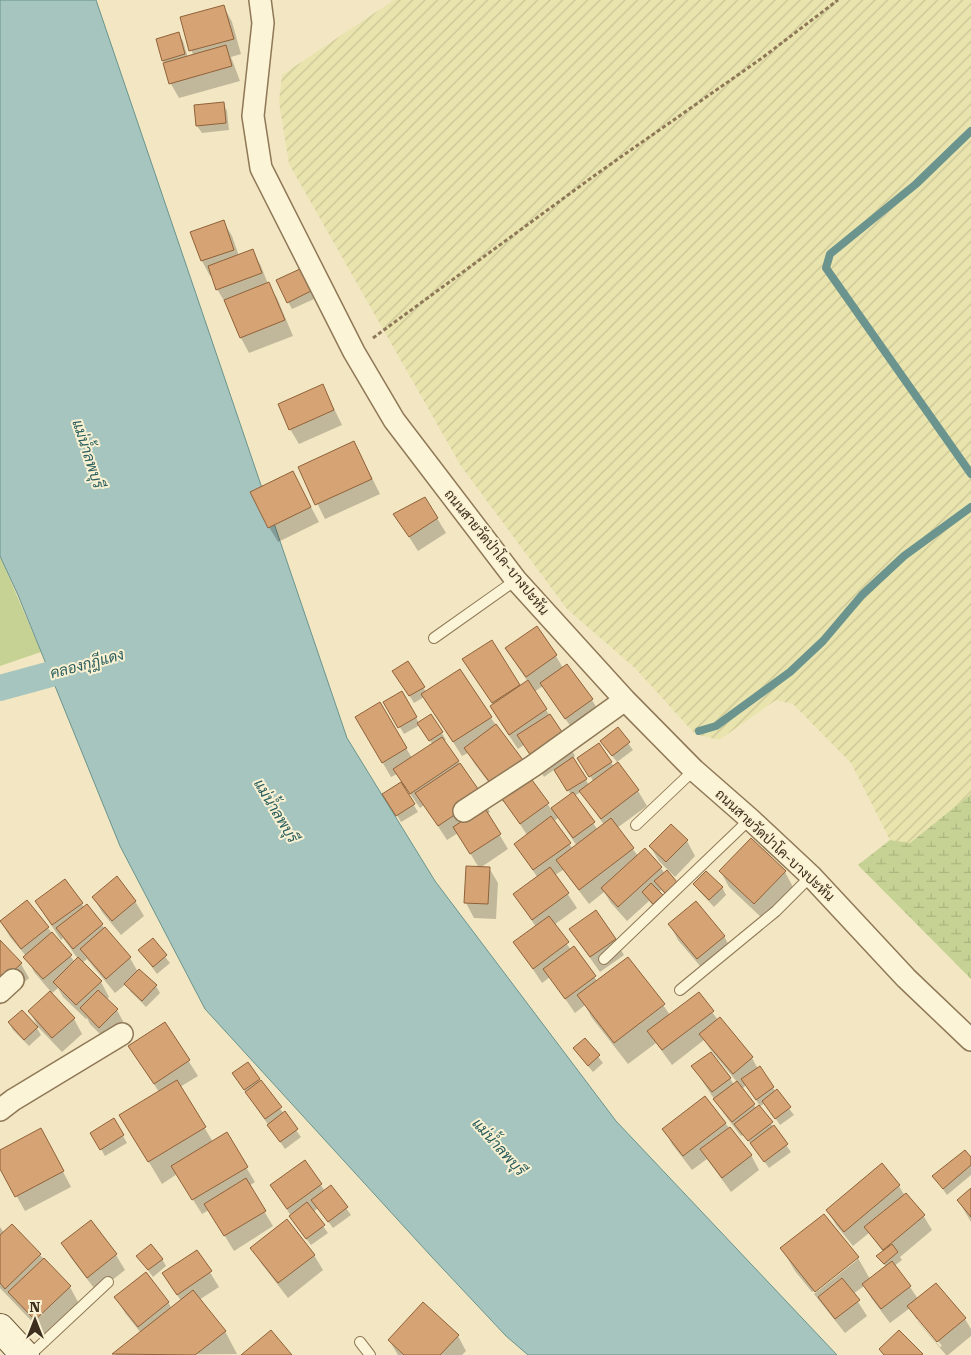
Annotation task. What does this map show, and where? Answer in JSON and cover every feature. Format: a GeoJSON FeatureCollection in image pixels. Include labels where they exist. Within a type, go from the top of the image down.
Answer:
{"type":"FeatureCollection","features":[{"type":"Feature","properties":{"kind":"main road"},"geometry":{"type":"LineString","coordinates":[[0,1328],[25,1355]]}},
{"type":"Feature","properties":{"kind":"street","name":"ถนนสายวัดป่าโค-บางปะหัน"},"geometry":{"type":"LineString","coordinates":[[260,0],[263,23],[253,116],[261,168],[354,352],[394,420],[516,580],[625,700],[694,770],[811,876],[906,978],[971,1040]]}},
{"type":"Feature","properties":{"kind":"street"},"geometry":{"type":"LineString","coordinates":[[464,811],[533,766],[625,700]]}},
{"type":"Feature","properties":{"kind":"street"},"geometry":{"type":"LineString","coordinates":[[0,1110],[13,1100],[122,1034]]}},
{"type":"Feature","properties":{"kind":"lane"},"geometry":{"type":"LineString","coordinates":[[434,638],[516,580]]}},
{"type":"Feature","properties":{"kind":"lane"},"geometry":{"type":"LineString","coordinates":[[636,825],[694,770]]}},
{"type":"Feature","properties":{"kind":"lane"},"geometry":{"type":"LineString","coordinates":[[604,959],[750,819]]}},
{"type":"Feature","properties":{"kind":"lane"},"geometry":{"type":"LineString","coordinates":[[680,990],[776,911],[811,876]]}},
{"type":"Feature","properties":{"kind":"lane"},"geometry":{"type":"LineString","coordinates":[[30,1355],[108,1282]]}},
{"type":"Feature","properties":{"kind":"lane"},"geometry":{"type":"LineString","coordinates":[[360,1342],[370,1355]]}},
{"type":"Feature","properties":{"kind":"path"},"geometry":{"type":"LineString","coordinates":[[354,352],[598,173],[762,58],[838,0]]}},
{"type":"Feature","properties":{"kind":"shaded area"},"geometry":{"type":"Polygon","coordinates":[[[394,0],[971,0],[971,794],[910,843],[890,840],[851,763],[793,704],[776,700],[719,740],[695,734],[635,668],[567,609],[461,466],[289,164],[279,102],[282,75],[394,0]]]}},
{"type":"Feature","properties":{"kind":"green space"},"geometry":{"type":"Polygon","coordinates":[[[0,556],[41,652],[0,666],[0,556]]]}},
{"type":"Feature","properties":{"kind":"green space"},"geometry":{"type":"Polygon","coordinates":[[[971,794],[971,979],[858,865],[890,840],[910,843],[971,794]]]}},
{"type":"Feature","properties":{"kind":"water","name":"แม่น้ำลพบุรี"},"geometry":{"type":"Polygon","coordinates":[[[0,0],[96,0],[347,738],[435,881],[616,1121],[837,1355],[528,1355],[506,1336],[430,1255],[205,1009],[120,846],[18,595],[0,556],[0,0]]]}},
{"type":"Feature","properties":{"kind":"building"},"geometry":{"type":"Polygon","coordinates":[[[224,5],[234,39],[189,51],[180,17],[224,5]]]}},
{"type":"Feature","properties":{"kind":"building"},"geometry":{"type":"Polygon","coordinates":[[[179,32],[185,54],[162,61],[156,39],[179,32]]]}},
{"type":"Feature","properties":{"kind":"building"},"geometry":{"type":"Polygon","coordinates":[[[226,45],[232,66],[169,84],[163,63],[226,45]]]}},
{"type":"Feature","properties":{"kind":"building"},"geometry":{"type":"Polygon","coordinates":[[[224,102],[226,123],[196,126],[194,105],[224,102]]]}},
{"type":"Feature","properties":{"kind":"building"},"geometry":{"type":"Polygon","coordinates":[[[224,220],[234,250],[201,261],[190,232],[224,220]]]}},
{"type":"Feature","properties":{"kind":"building"},"geometry":{"type":"Polygon","coordinates":[[[253,249],[262,273],[216,290],[208,266],[253,249]]]}},
{"type":"Feature","properties":{"kind":"building"},"geometry":{"type":"Polygon","coordinates":[[[300,269],[311,291],[287,303],[276,280],[300,269]]]}},
{"type":"Feature","properties":{"kind":"building"},"geometry":{"type":"Polygon","coordinates":[[[269,282],[285,320],[240,338],[224,300],[269,282]]]}},
{"type":"Feature","properties":{"kind":"building"},"geometry":{"type":"Polygon","coordinates":[[[323,384],[334,410],[289,430],[278,404],[323,384]]]}},
{"type":"Feature","properties":{"kind":"building"},"geometry":{"type":"Polygon","coordinates":[[[354,441],[372,479],[315,505],[298,467],[354,441]]]}},
{"type":"Feature","properties":{"kind":"building"},"geometry":{"type":"Polygon","coordinates":[[[293,471],[311,507],[268,528],[250,492],[293,471]]]}},
{"type":"Feature","properties":{"kind":"building"},"geometry":{"type":"Polygon","coordinates":[[[425,497],[438,518],[409,537],[393,514],[425,497]]]}},
{"type":"Feature","properties":{"kind":"building"},"geometry":{"type":"Polygon","coordinates":[[[537,626],[557,655],[526,677],[505,648],[537,626]]]}},
{"type":"Feature","properties":{"kind":"building"},"geometry":{"type":"Polygon","coordinates":[[[492,640],[520,685],[492,703],[462,659],[492,640]]]}},
{"type":"Feature","properties":{"kind":"building"},"geometry":{"type":"Polygon","coordinates":[[[408,661],[425,687],[409,696],[392,671],[408,661]]]}},
{"type":"Feature","properties":{"kind":"building"},"geometry":{"type":"Polygon","coordinates":[[[567,664],[593,699],[565,719],[540,683],[567,664]]]}},
{"type":"Feature","properties":{"kind":"building"},"geometry":{"type":"Polygon","coordinates":[[[460,669],[492,717],[453,742],[421,694],[460,669]]]}},
{"type":"Feature","properties":{"kind":"building"},"geometry":{"type":"Polygon","coordinates":[[[528,680],[547,709],[509,735],[490,706],[528,680]]]}},
{"type":"Feature","properties":{"kind":"building"},"geometry":{"type":"Polygon","coordinates":[[[402,691],[417,717],[398,728],[383,702],[402,691]]]}},
{"type":"Feature","properties":{"kind":"building"},"geometry":{"type":"Polygon","coordinates":[[[380,702],[407,748],[382,763],[355,717],[380,702]]]}},
{"type":"Feature","properties":{"kind":"building"},"geometry":{"type":"Polygon","coordinates":[[[431,714],[443,732],[429,741],[417,723],[431,714]]]}},
{"type":"Feature","properties":{"kind":"building"},"geometry":{"type":"Polygon","coordinates":[[[550,714],[568,741],[535,762],[517,735],[550,714]]]}},
{"type":"Feature","properties":{"kind":"building"},"geometry":{"type":"Polygon","coordinates":[[[496,724],[526,764],[494,788],[464,748],[496,724]]]}},
{"type":"Feature","properties":{"kind":"building"},"geometry":{"type":"Polygon","coordinates":[[[618,727],[630,742],[612,756],[600,741],[618,727]]]}},
{"type":"Feature","properties":{"kind":"building"},"geometry":{"type":"Polygon","coordinates":[[[442,737],[459,761],[410,794],[393,769],[442,737]]]}},
{"type":"Feature","properties":{"kind":"building"},"geometry":{"type":"Polygon","coordinates":[[[599,743],[612,762],[589,777],[577,758],[599,743]]]}},
{"type":"Feature","properties":{"kind":"building"},"geometry":{"type":"Polygon","coordinates":[[[573,757],[587,779],[567,791],[554,770],[573,757]]]}},
{"type":"Feature","properties":{"kind":"building"},"geometry":{"type":"Polygon","coordinates":[[[618,762],[639,790],[601,819],[579,791],[618,762]]]}},
{"type":"Feature","properties":{"kind":"building"},"geometry":{"type":"Polygon","coordinates":[[[460,763],[483,796],[438,826],[415,793],[460,763]]]}},
{"type":"Feature","properties":{"kind":"building"},"geometry":{"type":"Polygon","coordinates":[[[529,776],[549,803],[520,824],[500,796],[529,776]]]}},
{"type":"Feature","properties":{"kind":"building"},"geometry":{"type":"Polygon","coordinates":[[[401,782],[415,804],[396,816],[382,794],[401,782]]]}},
{"type":"Feature","properties":{"kind":"building"},"geometry":{"type":"Polygon","coordinates":[[[573,792],[595,822],[573,838],[551,808],[573,792]]]}},
{"type":"Feature","properties":{"kind":"building"},"geometry":{"type":"Polygon","coordinates":[[[484,807],[501,834],[470,854],[453,827],[484,807]]]}},
{"type":"Feature","properties":{"kind":"building"},"geometry":{"type":"Polygon","coordinates":[[[551,816],[571,843],[533,870],[514,844],[551,816]]]}},
{"type":"Feature","properties":{"kind":"building"},"geometry":{"type":"Polygon","coordinates":[[[611,818],[634,848],[579,890],[556,860],[611,818]]]}},
{"type":"Feature","properties":{"kind":"building"},"geometry":{"type":"Polygon","coordinates":[[[671,824],[688,840],[666,862],[649,846],[671,824]]]}},
{"type":"Feature","properties":{"kind":"building"},"geometry":{"type":"Polygon","coordinates":[[[751,838],[786,871],[754,904],[719,871],[751,838]]]}},
{"type":"Feature","properties":{"kind":"building"},"geometry":{"type":"Polygon","coordinates":[[[645,848],[662,867],[618,907],[601,888],[645,848]]]}},
{"type":"Feature","properties":{"kind":"building"},"geometry":{"type":"Polygon","coordinates":[[[466,866],[490,867],[488,904],[464,903],[466,866]]]}},
{"type":"Feature","properties":{"kind":"building"},"geometry":{"type":"Polygon","coordinates":[[[550,867],[569,893],[532,920],[513,894],[550,867]]]}},
{"type":"Feature","properties":{"kind":"building"},"geometry":{"type":"Polygon","coordinates":[[[667,870],[677,882],[665,893],[654,881],[667,870]]]}},
{"type":"Feature","properties":{"kind":"building"},"geometry":{"type":"Polygon","coordinates":[[[706,871],[723,887],[709,900],[693,884],[706,871]]]}},
{"type":"Feature","properties":{"kind":"building"},"geometry":{"type":"Polygon","coordinates":[[[117,876],[136,901],[112,921],[92,897],[117,876]]]}},
{"type":"Feature","properties":{"kind":"building"},"geometry":{"type":"Polygon","coordinates":[[[65,879],[83,903],[52,925],[35,901],[65,879]]]}},
{"type":"Feature","properties":{"kind":"building"},"geometry":{"type":"Polygon","coordinates":[[[651,883],[663,895],[653,904],[642,892],[651,883]]]}},
{"type":"Feature","properties":{"kind":"building"},"geometry":{"type":"Polygon","coordinates":[[[27,900],[49,927],[21,949],[0,921],[27,900]]]}},
{"type":"Feature","properties":{"kind":"building"},"geometry":{"type":"Polygon","coordinates":[[[696,901],[725,936],[697,959],[668,924],[696,901]]]}},
{"type":"Feature","properties":{"kind":"building"},"geometry":{"type":"Polygon","coordinates":[[[87,904],[103,924],[73,949],[56,928],[87,904]]]}},
{"type":"Feature","properties":{"kind":"building"},"geometry":{"type":"Polygon","coordinates":[[[596,910],[616,939],[590,957],[569,929],[596,910]]]}},
{"type":"Feature","properties":{"kind":"building"},"geometry":{"type":"Polygon","coordinates":[[[549,916],[569,942],[533,969],[513,942],[549,916]]]}},
{"type":"Feature","properties":{"kind":"building"},"geometry":{"type":"Polygon","coordinates":[[[105,927],[131,957],[106,979],[80,949],[105,927]]]}},
{"type":"Feature","properties":{"kind":"building"},"geometry":{"type":"Polygon","coordinates":[[[52,932],[72,955],[43,979],[23,957],[52,932]]]}},
{"type":"Feature","properties":{"kind":"building"},"geometry":{"type":"Polygon","coordinates":[[[153,938],[167,955],[153,967],[138,950],[153,938]]]}},
{"type":"Feature","properties":{"kind":"building"},"geometry":{"type":"Polygon","coordinates":[[[0,940],[22,963],[0,983],[0,940]]]}},
{"type":"Feature","properties":{"kind":"building"},"geometry":{"type":"Polygon","coordinates":[[[574,946],[596,976],[565,999],[543,969],[574,946]]]}},
{"type":"Feature","properties":{"kind":"building"},"geometry":{"type":"Polygon","coordinates":[[[78,957],[102,981],[76,1005],[53,982],[78,957]]]}},
{"type":"Feature","properties":{"kind":"building"},"geometry":{"type":"Polygon","coordinates":[[[628,957],[665,1004],[614,1043],[577,995],[628,957]]]}},
{"type":"Feature","properties":{"kind":"building"},"geometry":{"type":"Polygon","coordinates":[[[139,969],[157,985],[142,1001],[124,984],[139,969]]]}},
{"type":"Feature","properties":{"kind":"building"},"geometry":{"type":"Polygon","coordinates":[[[98,990],[118,1009],[99,1028],[80,1008],[98,990]]]}},
{"type":"Feature","properties":{"kind":"building"},"geometry":{"type":"Polygon","coordinates":[[[50,991],[75,1018],[52,1038],[28,1011],[50,991]]]}},
{"type":"Feature","properties":{"kind":"building"},"geometry":{"type":"Polygon","coordinates":[[[699,992],[714,1011],[662,1050],[647,1031],[699,992]]]}},
{"type":"Feature","properties":{"kind":"building"},"geometry":{"type":"Polygon","coordinates":[[[22,1010],[38,1027],[24,1040],[8,1022],[22,1010]]]}},
{"type":"Feature","properties":{"kind":"building"},"geometry":{"type":"Polygon","coordinates":[[[720,1017],[753,1057],[733,1074],[699,1034],[720,1017]]]}},
{"type":"Feature","properties":{"kind":"building"},"geometry":{"type":"Polygon","coordinates":[[[165,1022],[190,1060],[154,1084],[128,1046],[165,1022]]]}},
{"type":"Feature","properties":{"kind":"building"},"geometry":{"type":"Polygon","coordinates":[[[585,1038],[600,1055],[588,1066],[573,1048],[585,1038]]]}},
{"type":"Feature","properties":{"kind":"building"},"geometry":{"type":"Polygon","coordinates":[[[711,1052],[731,1078],[712,1092],[691,1066],[711,1052]]]}},
{"type":"Feature","properties":{"kind":"building"},"geometry":{"type":"Polygon","coordinates":[[[248,1062],[260,1079],[244,1090],[232,1073],[248,1062]]]}},
{"type":"Feature","properties":{"kind":"building"},"geometry":{"type":"Polygon","coordinates":[[[760,1066],[774,1087],[756,1100],[741,1079],[760,1066]]]}},
{"type":"Feature","properties":{"kind":"building"},"geometry":{"type":"Polygon","coordinates":[[[177,1080],[206,1127],[148,1162],[119,1115],[177,1080]]]}},
{"type":"Feature","properties":{"kind":"building"},"geometry":{"type":"Polygon","coordinates":[[[261,1080],[282,1107],[265,1119],[245,1092],[261,1080]]]}},
{"type":"Feature","properties":{"kind":"building"},"geometry":{"type":"Polygon","coordinates":[[[737,1081],[755,1104],[732,1122],[713,1099],[737,1081]]]}},
{"type":"Feature","properties":{"kind":"building"},"geometry":{"type":"Polygon","coordinates":[[[777,1089],[791,1107],[775,1119],[762,1101],[777,1089]]]}},
{"type":"Feature","properties":{"kind":"building"},"geometry":{"type":"Polygon","coordinates":[[[705,1096],[726,1123],[683,1156],[662,1129],[705,1096]]]}},
{"type":"Feature","properties":{"kind":"building"},"geometry":{"type":"Polygon","coordinates":[[[759,1105],[773,1122],[748,1141],[734,1124],[759,1105]]]}},
{"type":"Feature","properties":{"kind":"building"},"geometry":{"type":"Polygon","coordinates":[[[285,1111],[298,1129],[280,1142],[267,1125],[285,1111]]]}},
{"type":"Feature","properties":{"kind":"building"},"geometry":{"type":"Polygon","coordinates":[[[114,1118],[124,1135],[100,1150],[90,1133],[114,1118]]]}},
{"type":"Feature","properties":{"kind":"building"},"geometry":{"type":"Polygon","coordinates":[[[774,1125],[788,1144],[764,1162],[750,1143],[774,1125]]]}},
{"type":"Feature","properties":{"kind":"building"},"geometry":{"type":"Polygon","coordinates":[[[730,1127],[752,1155],[722,1178],[700,1149],[730,1127]]]}},
{"type":"Feature","properties":{"kind":"building"},"geometry":{"type":"Polygon","coordinates":[[[41,1128],[64,1171],[15,1197],[0,1169],[0,1150],[41,1128]]]}},
{"type":"Feature","properties":{"kind":"building"},"geometry":{"type":"Polygon","coordinates":[[[227,1132],[248,1167],[192,1200],[171,1166],[227,1132]]]}},
{"type":"Feature","properties":{"kind":"building"},"geometry":{"type":"Polygon","coordinates":[[[965,1150],[971,1157],[971,1165],[943,1189],[932,1176],[965,1150]]]}},
{"type":"Feature","properties":{"kind":"building"},"geometry":{"type":"Polygon","coordinates":[[[305,1160],[322,1184],[287,1209],[270,1185],[305,1160]]]}},
{"type":"Feature","properties":{"kind":"building"},"geometry":{"type":"Polygon","coordinates":[[[882,1163],[900,1185],[844,1232],[826,1210],[882,1163]]]}},
{"type":"Feature","properties":{"kind":"building"},"geometry":{"type":"Polygon","coordinates":[[[246,1178],[266,1211],[224,1236],[204,1204],[246,1178]]]}},
{"type":"Feature","properties":{"kind":"building"},"geometry":{"type":"Polygon","coordinates":[[[331,1185],[348,1207],[328,1222],[311,1200],[331,1185]]]}},
{"type":"Feature","properties":{"kind":"building"},"geometry":{"type":"Polygon","coordinates":[[[971,1188],[971,1217],[957,1200],[971,1188]]]}},
{"type":"Feature","properties":{"kind":"building"},"geometry":{"type":"Polygon","coordinates":[[[906,1193],[925,1215],[883,1250],[864,1227],[906,1193]]]}},
{"type":"Feature","properties":{"kind":"building"},"geometry":{"type":"Polygon","coordinates":[[[307,1202],[325,1225],[306,1239],[289,1216],[307,1202]]]}},
{"type":"Feature","properties":{"kind":"building"},"geometry":{"type":"Polygon","coordinates":[[[824,1214],[859,1257],[815,1292],[780,1248],[824,1214]]]}},
{"type":"Feature","properties":{"kind":"building"},"geometry":{"type":"Polygon","coordinates":[[[287,1219],[315,1255],[278,1283],[250,1248],[287,1219]]]}},
{"type":"Feature","properties":{"kind":"building"},"geometry":{"type":"Polygon","coordinates":[[[91,1220],[117,1254],[87,1278],[61,1243],[91,1220]]]}},
{"type":"Feature","properties":{"kind":"building"},"geometry":{"type":"Polygon","coordinates":[[[12,1224],[41,1254],[5,1289],[0,1283],[0,1235],[12,1224]]]}},
{"type":"Feature","properties":{"kind":"building"},"geometry":{"type":"Polygon","coordinates":[[[151,1244],[163,1259],[148,1270],[136,1256],[151,1244]]]}},
{"type":"Feature","properties":{"kind":"building"},"geometry":{"type":"Polygon","coordinates":[[[892,1244],[898,1252],[884,1264],[876,1256],[892,1244]]]}},
{"type":"Feature","properties":{"kind":"building"},"geometry":{"type":"Polygon","coordinates":[[[197,1250],[212,1271],[177,1295],[162,1273],[197,1250]]]}},
{"type":"Feature","properties":{"kind":"building"},"geometry":{"type":"Polygon","coordinates":[[[44,1258],[71,1286],[35,1320],[8,1292],[44,1258]]]}},
{"type":"Feature","properties":{"kind":"building"},"geometry":{"type":"Polygon","coordinates":[[[892,1261],[911,1286],[881,1309],[862,1284],[892,1261]]]}},
{"type":"Feature","properties":{"kind":"building"},"geometry":{"type":"Polygon","coordinates":[[[146,1272],[169,1302],[138,1327],[114,1297],[146,1272]]]}},
{"type":"Feature","properties":{"kind":"building"},"geometry":{"type":"Polygon","coordinates":[[[842,1278],[860,1300],[835,1319],[818,1297],[842,1278]]]}},
{"type":"Feature","properties":{"kind":"building"},"geometry":{"type":"Polygon","coordinates":[[[936,1283],[966,1318],[937,1342],[907,1306],[936,1283]]]}},
{"type":"Feature","properties":{"kind":"building"},"geometry":{"type":"Polygon","coordinates":[[[193,1290],[226,1331],[195,1355],[112,1354],[193,1290]]]}},
{"type":"Feature","properties":{"kind":"building"},"geometry":{"type":"Polygon","coordinates":[[[423,1302],[459,1335],[440,1355],[404,1355],[388,1340],[423,1302]]]}},
{"type":"Feature","properties":{"kind":"building"},"geometry":{"type":"Polygon","coordinates":[[[271,1330],[292,1355],[241,1355],[271,1330]]]}},
{"type":"Feature","properties":{"kind":"building"},"geometry":{"type":"Polygon","coordinates":[[[899,1330],[923,1354],[884,1355],[879,1349],[899,1330]]]}},
{"type":"Feature","properties":{"kind":"waterway"},"geometry":{"type":"LineString","coordinates":[[971,131],[916,184],[830,254],[826,268],[971,474]]}},
{"type":"Feature","properties":{"kind":"waterway"},"geometry":{"type":"LineString","coordinates":[[699,731],[716,726],[790,672],[823,641],[862,595],[904,556],[971,507]]}},
{"type":"Feature","properties":{"kind":"waterway","name":"คลองกุฎีแดง"},"geometry":{"type":"LineString","coordinates":[[0,688],[84,665]]}}]}
